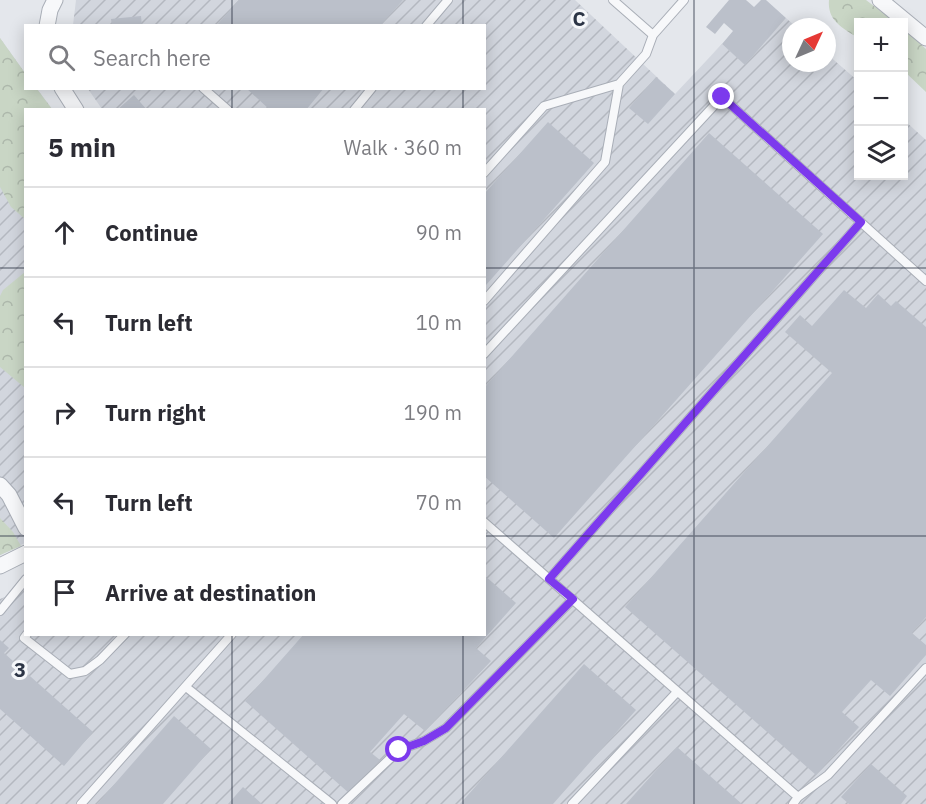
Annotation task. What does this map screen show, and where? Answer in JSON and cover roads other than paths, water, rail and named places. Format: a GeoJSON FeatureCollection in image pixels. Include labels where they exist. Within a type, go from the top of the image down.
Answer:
{"type":"FeatureCollection","features":[{"type":"Feature","properties":{"kind":"street"},"geometry":{"type":"LineString","coordinates":[[47,24],[55,0]]}},
{"type":"Feature","properties":{"kind":"street"},"geometry":{"type":"LineString","coordinates":[[880,0],[926,38]]}},
{"type":"Feature","properties":{"kind":"street"},"geometry":{"type":"LineString","coordinates":[[63,90],[75,108]]}},
{"type":"Feature","properties":{"kind":"street"},"geometry":{"type":"LineString","coordinates":[[0,486],[9,495],[24,524]]}},
{"type":"Feature","properties":{"kind":"street"},"geometry":{"type":"LineString","coordinates":[[0,566],[24,554]]}},
{"type":"Feature","properties":{"kind":"lane"},"geometry":{"type":"LineString","coordinates":[[428,24],[448,0]]}},
{"type":"Feature","properties":{"kind":"lane"},"geometry":{"type":"LineString","coordinates":[[613,0],[653,35]]}},
{"type":"Feature","properties":{"kind":"lane"},"geometry":{"type":"LineString","coordinates":[[486,171],[544,106],[619,84],[646,54],[653,35],[684,0]]}},
{"type":"Feature","properties":{"kind":"lane"},"geometry":{"type":"LineString","coordinates":[[486,299],[605,162],[619,84]]}},
{"type":"Feature","properties":{"kind":"lane"},"geometry":{"type":"LineString","coordinates":[[205,90],[226,108]]}},
{"type":"Feature","properties":{"kind":"lane"},"geometry":{"type":"LineString","coordinates":[[356,108],[370,90]]}},
{"type":"Feature","properties":{"kind":"lane"},"geometry":{"type":"LineString","coordinates":[[486,352],[722,97],[926,280]]}},
{"type":"Feature","properties":{"kind":"lane"},"geometry":{"type":"LineString","coordinates":[[549,579],[861,222]]}},
{"type":"Feature","properties":{"kind":"lane"},"geometry":{"type":"LineString","coordinates":[[486,524],[677,692],[795,801],[828,774],[926,668]]}},
{"type":"Feature","properties":{"kind":"lane"},"geometry":{"type":"LineString","coordinates":[[0,611],[24,581]]}},
{"type":"Feature","properties":{"kind":"lane"},"geometry":{"type":"LineString","coordinates":[[342,804],[399,750],[424,741],[446,728],[573,599]]}},
{"type":"Feature","properties":{"kind":"lane"},"geometry":{"type":"LineString","coordinates":[[26,636],[24,638],[70,674],[85,671],[100,660],[123,636]]}},
{"type":"Feature","properties":{"kind":"lane"},"geometry":{"type":"LineString","coordinates":[[81,804],[230,636]]}},
{"type":"Feature","properties":{"kind":"lane"},"geometry":{"type":"LineString","coordinates":[[186,687],[332,804]]}},
{"type":"Feature","properties":{"kind":"lane"},"geometry":{"type":"LineString","coordinates":[[572,804],[677,692]]}}]}
